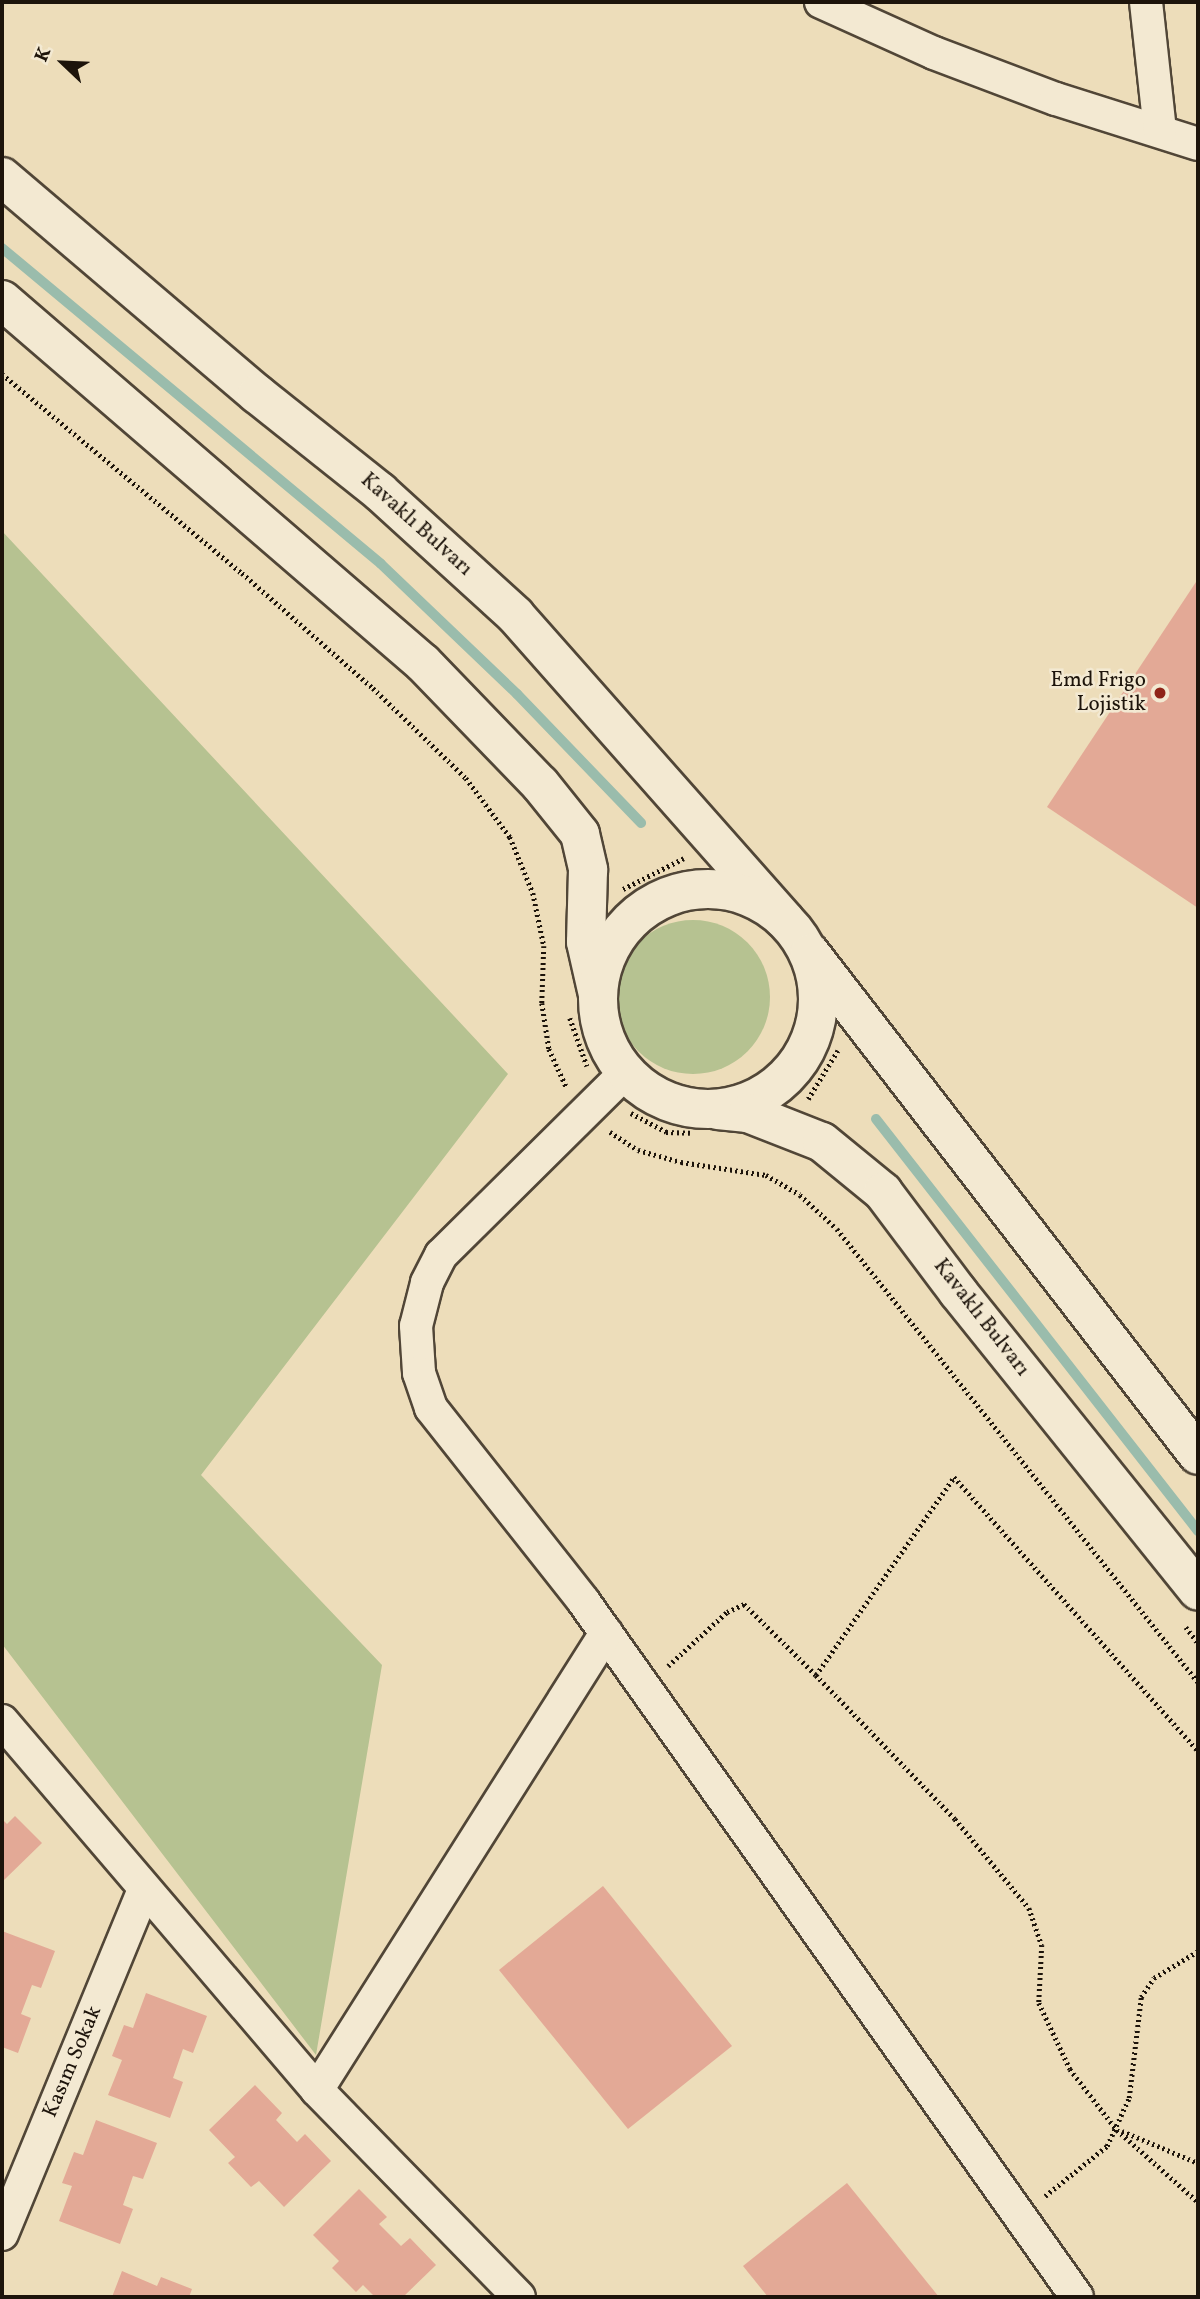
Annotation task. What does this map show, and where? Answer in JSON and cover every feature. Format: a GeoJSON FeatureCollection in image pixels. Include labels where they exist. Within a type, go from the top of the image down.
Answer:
{"type":"FeatureCollection","features":[{"type":"Feature","properties":{"kind":"main road","name":"Kavaklı Bulvarı"},"geometry":{"type":"LineString","coordinates":[[2,177],[257,394],[380,492],[515,615],[796,934],[1198,1455]]}},
{"type":"Feature","properties":{"kind":"main road","name":"Kavaklı Bulvarı"},"geometry":{"type":"LineString","coordinates":[[2,300],[423,663],[540,784],[580,834],[588,870],[586,942],[603,1033],[626,1072],[647,1092],[681,1107],[748,1114],[822,1142],[883,1192],[958,1292],[1198,1591]]}},
{"type":"Feature","properties":{"kind":"main road","name":"Kavaklı Bulvarı"},"geometry":{"type":"LineString","coordinates":[[597,995],[605,959],[625,927],[653,903],[687,891],[722,889],[756,899],[796,934],[818,982],[817,1018],[806,1051],[784,1080],[754,1100],[718,1110]]}},
{"type":"Feature","properties":{"kind":"street"},"geometry":{"type":"LineString","coordinates":[[821,2],[934,53],[1044,94],[1198,144]]}},
{"type":"Feature","properties":{"kind":"street"},"geometry":{"type":"LineString","coordinates":[[1146,2],[1160,130]]}},
{"type":"Feature","properties":{"kind":"street"},"geometry":{"type":"LineString","coordinates":[[626,1072],[469,1223],[441,1255],[427,1283],[416,1326],[419,1373],[430,1408],[508,1501],[606,1633],[1077,2297]]}},
{"type":"Feature","properties":{"kind":"street"},"geometry":{"type":"LineString","coordinates":[[317,2090],[606,1633]]}},
{"type":"Feature","properties":{"kind":"street"},"geometry":{"type":"LineString","coordinates":[[2,1721],[317,2090],[519,2297]]}},
{"type":"Feature","properties":{"kind":"street","name":"Kasım Sokak"},"geometry":{"type":"LineString","coordinates":[[2,2234],[144,1890]]}},
{"type":"Feature","properties":{"kind":"path"},"geometry":{"type":"LineString","coordinates":[[610,896],[697,852]]}},
{"type":"Feature","properties":{"kind":"path"},"geometry":{"type":"LineString","coordinates":[[803,1106],[845,1040]]}},
{"type":"Feature","properties":{"kind":"path"},"geometry":{"type":"LineString","coordinates":[[816,1675],[954,1477],[1198,1751]]}},
{"type":"Feature","properties":{"kind":"path"},"geometry":{"type":"LineString","coordinates":[[645,1688],[727,1612],[744,1604],[955,1819],[1029,1908],[1042,1945],[1039,2004],[1070,2069],[1117,2130],[1198,2202]]}},
{"type":"Feature","properties":{"kind":"path"},"geometry":{"type":"LineString","coordinates":[[1019,2216],[1107,2146],[1117,2130],[1129,2098],[1140,1997],[1154,1978],[1198,1951]]}},
{"type":"Feature","properties":{"kind":"path"},"geometry":{"type":"LineString","coordinates":[[1117,2130],[1198,2163]]}},
{"type":"Feature","properties":{"kind":"green space"},"geometry":{"type":"Polygon","coordinates":[[[2,531],[508,1074],[201,1475],[382,1665],[316,2055],[2,1644],[2,531]]]}},
{"type":"Feature","properties":{"kind":"green space"},"geometry":{"type":"Polygon","coordinates":[[[693,920],[723,926],[748,942],[764,967],[770,997],[764,1027],[748,1052],[723,1068],[693,1074],[663,1068],[638,1052],[622,1027],[616,997],[622,967],[638,942],[663,926],[693,920]]]}},
{"type":"Feature","properties":{"kind":"building","name":"Emd Frigo Lojistik"},"geometry":{"type":"Polygon","coordinates":[[[1198,579],[1198,908],[1047,807],[1198,579]]]}},
{"type":"Feature","properties":{"kind":"building"},"geometry":{"type":"Polygon","coordinates":[[[15,1816],[42,1843],[2,1882],[2,1819],[7,1824],[15,1816]]]}},
{"type":"Feature","properties":{"kind":"building"},"geometry":{"type":"Polygon","coordinates":[[[603,1886],[732,2046],[628,2129],[499,1970],[603,1886]]]}},
{"type":"Feature","properties":{"kind":"building"},"geometry":{"type":"Polygon","coordinates":[[[2,1931],[55,1951],[41,1988],[32,1985],[21,2014],[31,2018],[18,2053],[2,2047],[2,1931]]]}},
{"type":"Feature","properties":{"kind":"building"},"geometry":{"type":"Polygon","coordinates":[[[146,1993],[207,2016],[193,2053],[183,2049],[173,2078],[183,2082],[170,2118],[108,2095],[122,2060],[112,2056],[124,2025],[133,2028],[146,1993]]]}},
{"type":"Feature","properties":{"kind":"building"},"geometry":{"type":"Polygon","coordinates":[[[255,2085],[282,2113],[276,2120],[297,2142],[305,2134],[331,2161],[284,2207],[259,2181],[251,2187],[228,2163],[235,2157],[209,2130],[255,2085]]]}},
{"type":"Feature","properties":{"kind":"building"},"geometry":{"type":"Polygon","coordinates":[[[96,2120],[157,2143],[143,2179],[133,2176],[123,2205],[133,2209],[120,2244],[59,2221],[72,2186],[62,2183],[74,2152],[83,2155],[96,2120]]]}},
{"type":"Feature","properties":{"kind":"building"},"geometry":{"type":"Polygon","coordinates":[[[847,2183],[939,2297],[768,2297],[743,2266],[847,2183]]]}},
{"type":"Feature","properties":{"kind":"building"},"geometry":{"type":"Polygon","coordinates":[[[359,2189],[387,2217],[379,2224],[401,2246],[410,2238],[436,2265],[403,2297],[375,2297],[363,2285],[356,2292],[332,2268],[339,2261],[313,2235],[359,2189]]]}},
{"type":"Feature","properties":{"kind":"building"},"geometry":{"type":"Polygon","coordinates":[[[122,2271],[157,2286],[161,2277],[192,2289],[189,2297],[112,2297],[122,2271]]]}},
{"type":"Feature","properties":{"kind":"waterway"},"geometry":{"type":"LineString","coordinates":[[2,248],[381,564],[517,694],[641,823]]}},
{"type":"Feature","properties":{"kind":"waterway"},"geometry":{"type":"LineString","coordinates":[[876,1119],[1198,1531]]}},
{"type":"Feature","properties":{"kind":"place","name":"Emd Frigo Lojistik"},"geometry":{"type":"Point","coordinates":[1160,693]}}]}
